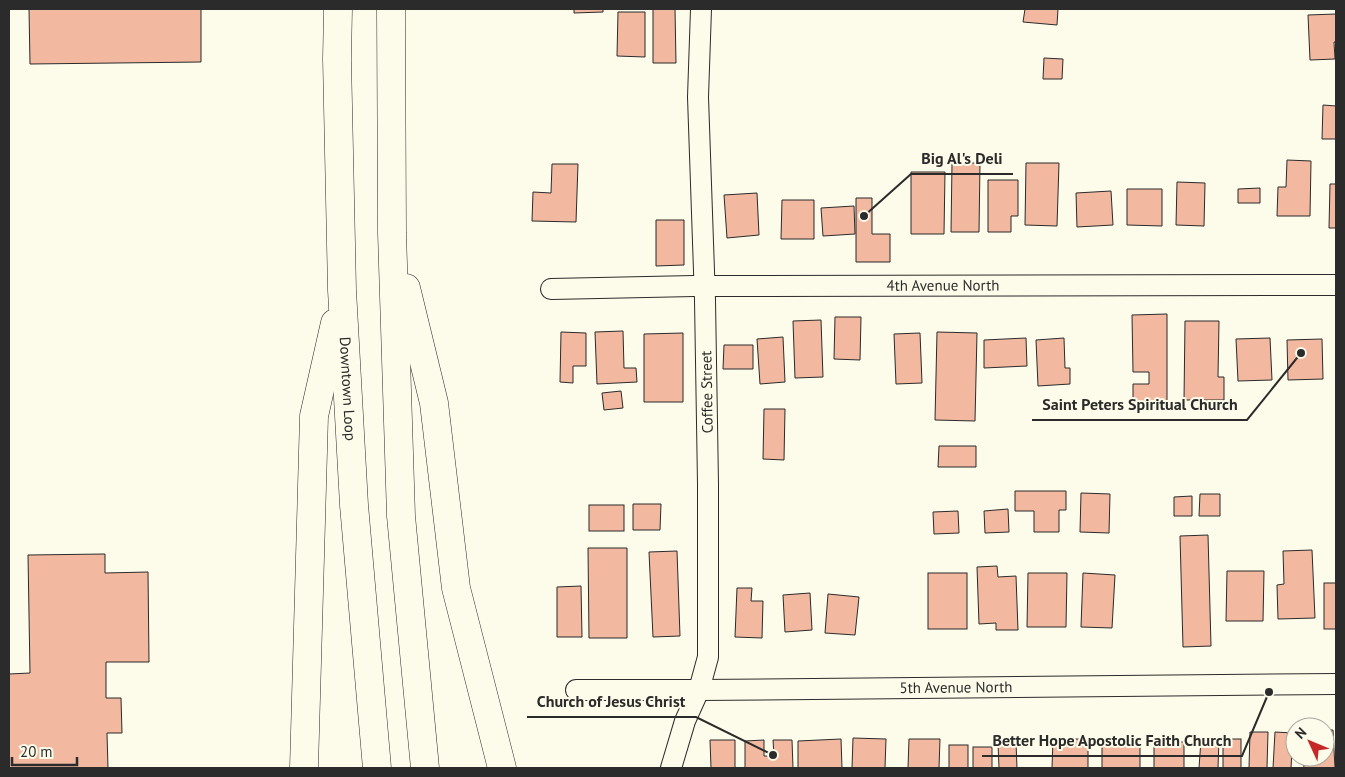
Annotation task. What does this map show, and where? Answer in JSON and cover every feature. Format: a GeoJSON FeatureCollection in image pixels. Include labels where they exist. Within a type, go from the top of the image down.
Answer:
{"type":"FeatureCollection","features":[{"type":"Feature","properties":{"kind":"highway","name":"Downtown Loop"},"geometry":{"type":"LineString","coordinates":[[338,9],[337,59],[342,290],[354,504],[377,768]]}},
{"type":"Feature","properties":{"kind":"highway"},"geometry":{"type":"LineString","coordinates":[[391,9],[392,233],[401,516],[425,768]]}},
{"type":"Feature","properties":{"kind":"highway"},"geometry":{"type":"LineString","coordinates":[[392,233],[434,403],[456,588],[502,768]]}},
{"type":"Feature","properties":{"kind":"highway"},"geometry":{"type":"LineString","coordinates":[[304,768],[314,416],[342,290]]}},
{"type":"Feature","properties":{"kind":"street","name":"Coffee Street"},"geometry":{"type":"LineString","coordinates":[[671,768],[684,721],[699,690],[708,657],[705,286],[698,97],[701,9]]}},
{"type":"Feature","properties":{"kind":"street","name":"4th Avenue North"},"geometry":{"type":"LineString","coordinates":[[551,289],[705,286],[1336,285]]}},
{"type":"Feature","properties":{"kind":"street","name":"5th Avenue North"},"geometry":{"type":"LineString","coordinates":[[576,690],[1336,684]]}},
{"type":"Feature","properties":{"kind":"building"},"geometry":{"type":"Polygon","coordinates":[[[29,9],[201,9],[201,62],[30,64],[29,9]]]}},
{"type":"Feature","properties":{"kind":"building"},"geometry":{"type":"Polygon","coordinates":[[[574,9],[603,9],[603,12],[574,13],[574,9]]]}},
{"type":"Feature","properties":{"kind":"building"},"geometry":{"type":"Polygon","coordinates":[[[653,9],[675,9],[676,63],[653,63],[653,9]]]}},
{"type":"Feature","properties":{"kind":"building"},"geometry":{"type":"Polygon","coordinates":[[[1025,9],[1058,9],[1057,25],[1023,22],[1025,9]]]}},
{"type":"Feature","properties":{"kind":"building"},"geometry":{"type":"Polygon","coordinates":[[[618,12],[645,12],[645,57],[617,56],[618,12]]]}},
{"type":"Feature","properties":{"kind":"building"},"geometry":{"type":"Polygon","coordinates":[[[1336,14],[1335,59],[1310,60],[1308,15],[1336,14]]]}},
{"type":"Feature","properties":{"kind":"building"},"geometry":{"type":"Polygon","coordinates":[[[1044,58],[1063,59],[1062,79],[1043,79],[1044,58]]]}},
{"type":"Feature","properties":{"kind":"building"},"geometry":{"type":"Polygon","coordinates":[[[1323,105],[1336,106],[1336,139],[1322,139],[1323,105]]]}},
{"type":"Feature","properties":{"kind":"building"},"geometry":{"type":"Polygon","coordinates":[[[1287,160],[1311,161],[1310,216],[1277,216],[1278,187],[1286,187],[1287,160]]]}},
{"type":"Feature","properties":{"kind":"building"},"geometry":{"type":"Polygon","coordinates":[[[952,163],[980,163],[979,232],[951,232],[952,163]]]}},
{"type":"Feature","properties":{"kind":"building"},"geometry":{"type":"Polygon","coordinates":[[[1026,163],[1059,163],[1057,226],[1025,225],[1026,163]]]}},
{"type":"Feature","properties":{"kind":"building"},"geometry":{"type":"Polygon","coordinates":[[[552,164],[578,164],[576,222],[532,221],[533,192],[551,193],[552,164]]]}},
{"type":"Feature","properties":{"kind":"building"},"geometry":{"type":"Polygon","coordinates":[[[911,172],[945,172],[944,234],[911,234],[911,172]]]}},
{"type":"Feature","properties":{"kind":"building"},"geometry":{"type":"Polygon","coordinates":[[[988,180],[1018,180],[1018,216],[1011,216],[1011,232],[988,232],[988,180]]]}},
{"type":"Feature","properties":{"kind":"building"},"geometry":{"type":"Polygon","coordinates":[[[1177,182],[1205,183],[1204,226],[1176,225],[1177,182]]]}},
{"type":"Feature","properties":{"kind":"building"},"geometry":{"type":"Polygon","coordinates":[[[1330,184],[1336,184],[1336,228],[1329,228],[1330,184]]]}},
{"type":"Feature","properties":{"kind":"building"},"geometry":{"type":"Polygon","coordinates":[[[1260,188],[1260,203],[1238,203],[1238,189],[1260,188]]]}},
{"type":"Feature","properties":{"kind":"building"},"geometry":{"type":"Polygon","coordinates":[[[1127,189],[1162,189],[1162,226],[1127,225],[1127,189]]]}},
{"type":"Feature","properties":{"kind":"building"},"geometry":{"type":"Polygon","coordinates":[[[1111,191],[1113,225],[1077,227],[1076,193],[1111,191]]]}},
{"type":"Feature","properties":{"kind":"building"},"geometry":{"type":"Polygon","coordinates":[[[757,193],[759,235],[727,238],[724,195],[757,193]]]}},
{"type":"Feature","properties":{"kind":"building"},"geometry":{"type":"Polygon","coordinates":[[[856,198],[872,198],[872,234],[890,234],[890,262],[856,262],[856,198]]]}},
{"type":"Feature","properties":{"kind":"building"},"geometry":{"type":"Polygon","coordinates":[[[782,200],[814,200],[814,239],[781,239],[782,200]]]}},
{"type":"Feature","properties":{"kind":"building"},"geometry":{"type":"Polygon","coordinates":[[[854,206],[855,234],[823,236],[821,208],[854,206]]]}},
{"type":"Feature","properties":{"kind":"building"},"geometry":{"type":"Polygon","coordinates":[[[656,220],[684,220],[684,265],[656,266],[656,220]]]}},
{"type":"Feature","properties":{"kind":"building"},"geometry":{"type":"Polygon","coordinates":[[[1167,314],[1167,407],[1133,407],[1133,384],[1149,384],[1149,372],[1133,372],[1132,315],[1167,314]]]}},
{"type":"Feature","properties":{"kind":"building"},"geometry":{"type":"Polygon","coordinates":[[[835,317],[861,317],[860,360],[834,359],[835,317]]]}},
{"type":"Feature","properties":{"kind":"building"},"geometry":{"type":"Polygon","coordinates":[[[821,320],[823,377],[795,378],[793,321],[821,320]]]}},
{"type":"Feature","properties":{"kind":"building"},"geometry":{"type":"Polygon","coordinates":[[[1185,321],[1219,321],[1218,377],[1224,377],[1224,400],[1184,400],[1185,321]]]}},
{"type":"Feature","properties":{"kind":"building"},"geometry":{"type":"Polygon","coordinates":[[[623,331],[624,368],[636,368],[637,382],[597,384],[595,332],[623,331]]]}},
{"type":"Feature","properties":{"kind":"building"},"geometry":{"type":"Polygon","coordinates":[[[561,332],[586,333],[586,366],[573,366],[573,383],[560,382],[561,332]]]}},
{"type":"Feature","properties":{"kind":"building"},"geometry":{"type":"Polygon","coordinates":[[[937,332],[977,333],[975,421],[935,420],[937,332]]]}},
{"type":"Feature","properties":{"kind":"building"},"geometry":{"type":"Polygon","coordinates":[[[683,333],[683,402],[644,402],[644,334],[683,333]]]}},
{"type":"Feature","properties":{"kind":"building"},"geometry":{"type":"Polygon","coordinates":[[[920,333],[922,383],[896,384],[894,334],[920,333]]]}},
{"type":"Feature","properties":{"kind":"building"},"geometry":{"type":"Polygon","coordinates":[[[783,337],[785,382],[760,384],[757,339],[783,337]]]}},
{"type":"Feature","properties":{"kind":"building"},"geometry":{"type":"Polygon","coordinates":[[[1026,338],[1027,366],[984,368],[984,340],[1026,338]]]}},
{"type":"Feature","properties":{"kind":"building"},"geometry":{"type":"Polygon","coordinates":[[[1064,338],[1065,368],[1070,368],[1070,384],[1038,386],[1036,340],[1064,338]]]}},
{"type":"Feature","properties":{"kind":"building"},"geometry":{"type":"Polygon","coordinates":[[[1270,338],[1272,380],[1238,381],[1236,339],[1270,338]]]}},
{"type":"Feature","properties":{"kind":"building"},"geometry":{"type":"Polygon","coordinates":[[[1322,339],[1323,379],[1288,380],[1287,340],[1322,339]]]}},
{"type":"Feature","properties":{"kind":"building"},"geometry":{"type":"Polygon","coordinates":[[[724,345],[753,345],[753,369],[723,369],[724,345]]]}},
{"type":"Feature","properties":{"kind":"building"},"geometry":{"type":"Polygon","coordinates":[[[621,391],[623,408],[604,410],[602,393],[621,391]]]}},
{"type":"Feature","properties":{"kind":"building"},"geometry":{"type":"Polygon","coordinates":[[[764,409],[785,409],[784,460],[763,459],[764,409]]]}},
{"type":"Feature","properties":{"kind":"building"},"geometry":{"type":"Polygon","coordinates":[[[939,446],[976,446],[976,467],[938,467],[939,446]]]}},
{"type":"Feature","properties":{"kind":"building"},"geometry":{"type":"Polygon","coordinates":[[[1015,491],[1066,491],[1066,510],[1059,510],[1059,532],[1034,532],[1034,511],[1015,511],[1015,491]]]}},
{"type":"Feature","properties":{"kind":"building"},"geometry":{"type":"Polygon","coordinates":[[[1081,493],[1110,494],[1109,533],[1080,532],[1081,493]]]}},
{"type":"Feature","properties":{"kind":"building"},"geometry":{"type":"Polygon","coordinates":[[[1200,494],[1220,494],[1220,516],[1199,516],[1200,494]]]}},
{"type":"Feature","properties":{"kind":"building"},"geometry":{"type":"Polygon","coordinates":[[[1192,496],[1192,516],[1174,516],[1174,497],[1192,496]]]}},
{"type":"Feature","properties":{"kind":"building"},"geometry":{"type":"Polygon","coordinates":[[[633,504],[661,504],[660,530],[633,530],[633,504]]]}},
{"type":"Feature","properties":{"kind":"building"},"geometry":{"type":"Polygon","coordinates":[[[589,505],[624,505],[624,531],[589,531],[589,505]]]}},
{"type":"Feature","properties":{"kind":"building"},"geometry":{"type":"Polygon","coordinates":[[[1008,509],[1009,532],[985,533],[984,511],[1008,509]]]}},
{"type":"Feature","properties":{"kind":"building"},"geometry":{"type":"Polygon","coordinates":[[[958,511],[959,533],[934,534],[933,512],[958,511]]]}},
{"type":"Feature","properties":{"kind":"building"},"geometry":{"type":"Polygon","coordinates":[[[1208,535],[1211,646],[1183,647],[1180,536],[1208,535]]]}},
{"type":"Feature","properties":{"kind":"building"},"geometry":{"type":"Polygon","coordinates":[[[588,548],[627,548],[627,638],[589,638],[588,548]]]}},
{"type":"Feature","properties":{"kind":"building"},"geometry":{"type":"Polygon","coordinates":[[[1312,550],[1315,618],[1278,619],[1277,585],[1284,584],[1283,551],[1312,550]]]}},
{"type":"Feature","properties":{"kind":"building"},"geometry":{"type":"Polygon","coordinates":[[[677,551],[680,636],[653,637],[649,552],[677,551]]]}},
{"type":"Feature","properties":{"kind":"building"},"geometry":{"type":"Polygon","coordinates":[[[105,554],[105,573],[148,572],[149,662],[106,662],[106,698],[121,698],[122,733],[107,733],[108,768],[9,768],[9,674],[30,673],[28,555],[105,554]]]}},
{"type":"Feature","properties":{"kind":"building"},"geometry":{"type":"Polygon","coordinates":[[[997,566],[998,577],[1016,576],[1018,630],[996,630],[996,623],[979,624],[977,567],[997,566]]]}},
{"type":"Feature","properties":{"kind":"building"},"geometry":{"type":"Polygon","coordinates":[[[1227,571],[1264,571],[1263,621],[1226,621],[1227,571]]]}},
{"type":"Feature","properties":{"kind":"building"},"geometry":{"type":"Polygon","coordinates":[[[928,573],[967,573],[967,629],[928,629],[928,573]]]}},
{"type":"Feature","properties":{"kind":"building"},"geometry":{"type":"Polygon","coordinates":[[[1028,573],[1067,573],[1066,627],[1027,627],[1028,573]]]}},
{"type":"Feature","properties":{"kind":"building"},"geometry":{"type":"Polygon","coordinates":[[[1083,573],[1115,575],[1112,628],[1081,627],[1083,573]]]}},
{"type":"Feature","properties":{"kind":"building"},"geometry":{"type":"Polygon","coordinates":[[[1324,583],[1336,583],[1336,629],[1324,629],[1324,583]]]}},
{"type":"Feature","properties":{"kind":"building"},"geometry":{"type":"Polygon","coordinates":[[[581,586],[582,637],[557,637],[557,587],[581,586]]]}},
{"type":"Feature","properties":{"kind":"building"},"geometry":{"type":"Polygon","coordinates":[[[737,588],[752,588],[751,601],[763,601],[762,638],[735,637],[737,588]]]}},
{"type":"Feature","properties":{"kind":"building"},"geometry":{"type":"Polygon","coordinates":[[[810,593],[812,630],[785,632],[783,595],[810,593]]]}},
{"type":"Feature","properties":{"kind":"building"},"geometry":{"type":"Polygon","coordinates":[[[828,594],[859,597],[855,635],[825,633],[828,594]]]}},
{"type":"Feature","properties":{"kind":"building"},"geometry":{"type":"Polygon","coordinates":[[[1250,732],[1268,732],[1267,768],[1249,768],[1250,732]]]}},
{"type":"Feature","properties":{"kind":"building"},"geometry":{"type":"Polygon","coordinates":[[[1275,732],[1285,733],[1285,767],[1291,768],[1273,768],[1275,732]]]}},
{"type":"Feature","properties":{"kind":"building"},"geometry":{"type":"Polygon","coordinates":[[[853,738],[886,739],[885,768],[852,768],[853,738]]]}},
{"type":"Feature","properties":{"kind":"building"},"geometry":{"type":"Polygon","coordinates":[[[841,739],[842,768],[798,768],[798,741],[841,739]]]}},
{"type":"Feature","properties":{"kind":"building"},"geometry":{"type":"Polygon","coordinates":[[[909,739],[940,739],[939,768],[908,768],[909,739]]]}},
{"type":"Feature","properties":{"kind":"building"},"geometry":{"type":"Polygon","coordinates":[[[1053,739],[1088,739],[1088,768],[1052,768],[1053,739]]]}},
{"type":"Feature","properties":{"kind":"building"},"geometry":{"type":"Polygon","coordinates":[[[1223,739],[1241,739],[1241,768],[1223,768],[1223,739]]]}},
{"type":"Feature","properties":{"kind":"building"},"geometry":{"type":"Polygon","coordinates":[[[710,740],[735,740],[735,768],[711,768],[710,740]]]}},
{"type":"Feature","properties":{"kind":"building"},"geometry":{"type":"Polygon","coordinates":[[[764,740],[764,756],[774,756],[773,740],[792,740],[793,768],[745,768],[745,741],[764,740]]]}},
{"type":"Feature","properties":{"kind":"building"},"geometry":{"type":"Polygon","coordinates":[[[1201,740],[1219,740],[1218,768],[1199,768],[1201,740]]]}},
{"type":"Feature","properties":{"kind":"building"},"geometry":{"type":"Polygon","coordinates":[[[1102,741],[1140,741],[1140,768],[1102,768],[1102,741]]]}},
{"type":"Feature","properties":{"kind":"building"},"geometry":{"type":"Polygon","coordinates":[[[1016,742],[1017,768],[999,768],[998,743],[1016,742]]]}},
{"type":"Feature","properties":{"kind":"building"},"geometry":{"type":"Polygon","coordinates":[[[1154,742],[1184,742],[1184,768],[1154,768],[1154,742]]]}},
{"type":"Feature","properties":{"kind":"building"},"geometry":{"type":"Polygon","coordinates":[[[949,745],[968,745],[968,768],[949,768],[949,745]]]}},
{"type":"Feature","properties":{"kind":"building"},"geometry":{"type":"Polygon","coordinates":[[[973,747],[992,747],[992,768],[973,768],[973,747]]]}},
{"type":"Feature","properties":{"kind":"building"},"geometry":{"type":"Polygon","coordinates":[[[1304,767],[1335,768],[1304,768],[1304,767]]]}},
{"type":"Feature","properties":{"kind":"place","name":"Big Al's Deli"},"geometry":{"type":"Point","coordinates":[864,216]}},
{"type":"Feature","properties":{"kind":"place","name":"Saint Peters Spiritual Church"},"geometry":{"type":"Point","coordinates":[1301,353]}},
{"type":"Feature","properties":{"kind":"place","name":"Better Hope Apostolic Faith Church"},"geometry":{"type":"Point","coordinates":[1269,692]}},
{"type":"Feature","properties":{"kind":"place","name":"Church of Jesus Christ"},"geometry":{"type":"Point","coordinates":[773,755]}}]}
